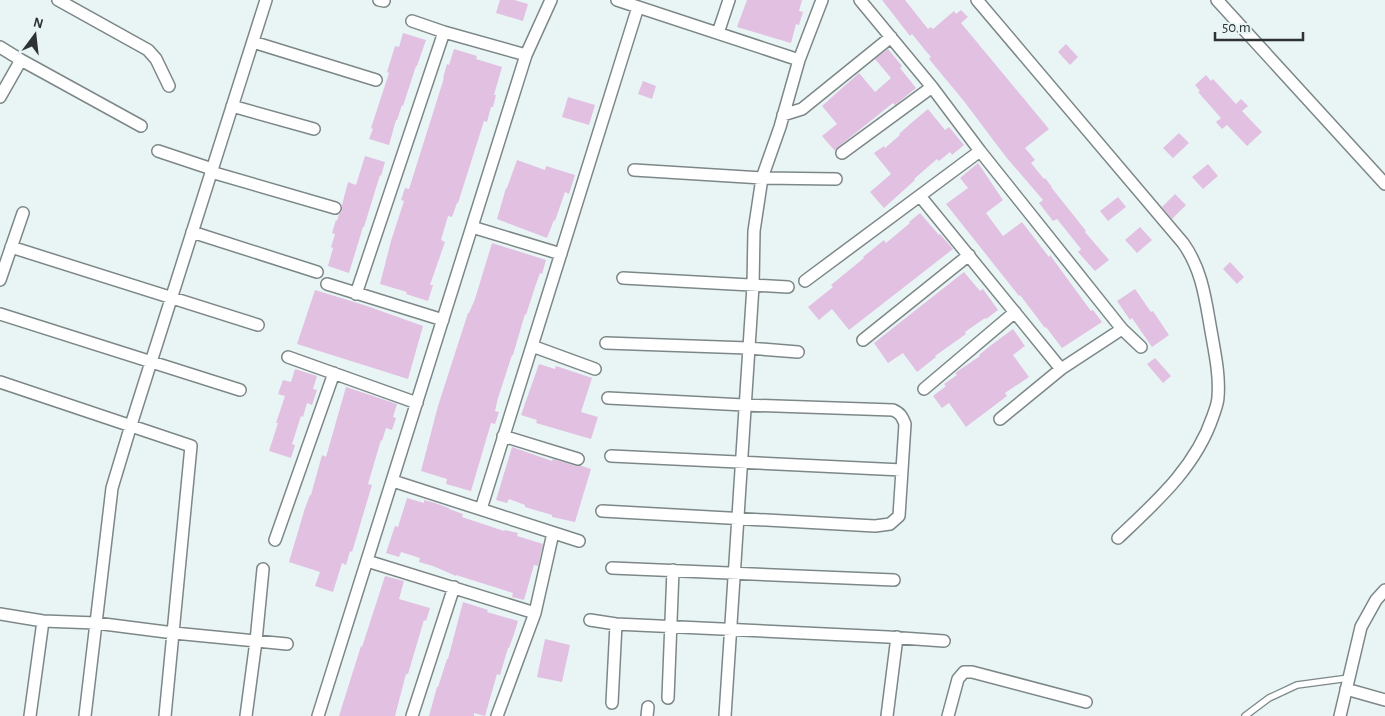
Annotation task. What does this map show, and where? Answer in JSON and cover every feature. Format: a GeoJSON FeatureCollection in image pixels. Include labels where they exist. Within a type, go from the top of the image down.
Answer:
{"type":"FeatureCollection","features":[{"type":"Feature","properties":{"kind":"street"},"geometry":{"type":"LineString","coordinates":[[58,0],[148,50],[156,59],[169,86]]}},
{"type":"Feature","properties":{"kind":"street"},"geometry":{"type":"LineString","coordinates":[[85,716],[112,488],[266,0]]}},
{"type":"Feature","properties":{"kind":"street"},"geometry":{"type":"LineString","coordinates":[[318,716],[526,55],[551,0]]}},
{"type":"Feature","properties":{"kind":"street"},"geometry":{"type":"LineString","coordinates":[[617,0],[799,60]]}},
{"type":"Feature","properties":{"kind":"street"},"geometry":{"type":"LineString","coordinates":[[718,32],[729,0]]}},
{"type":"Feature","properties":{"kind":"street"},"geometry":{"type":"LineString","coordinates":[[725,716],[753,286],[754,231],[762,178],[799,60],[822,0]]}},
{"type":"Feature","properties":{"kind":"street"},"geometry":{"type":"LineString","coordinates":[[860,0],[932,87],[980,151],[1122,329],[1141,347]]}},
{"type":"Feature","properties":{"kind":"street"},"geometry":{"type":"LineString","coordinates":[[977,0],[1183,243],[1191,254],[1199,272],[1217,366],[1218,399],[1208,431],[1190,463],[1165,492],[1118,538]]}},
{"type":"Feature","properties":{"kind":"street"},"geometry":{"type":"LineString","coordinates":[[1217,0],[1385,184]]}},
{"type":"Feature","properties":{"kind":"street"},"geometry":{"type":"LineString","coordinates":[[480,509],[638,7]]}},
{"type":"Feature","properties":{"kind":"street"},"geometry":{"type":"LineString","coordinates":[[412,21],[526,55]]}},
{"type":"Feature","properties":{"kind":"street"},"geometry":{"type":"LineString","coordinates":[[356,294],[444,32]]}},
{"type":"Feature","properties":{"kind":"street"},"geometry":{"type":"LineString","coordinates":[[783,115],[802,109],[890,37]]}},
{"type":"Feature","properties":{"kind":"street"},"geometry":{"type":"LineString","coordinates":[[253,42],[376,80]]}},
{"type":"Feature","properties":{"kind":"street"},"geometry":{"type":"LineString","coordinates":[[0,47],[140,126]]}},
{"type":"Feature","properties":{"kind":"street"},"geometry":{"type":"LineString","coordinates":[[0,96],[21,60]]}},
{"type":"Feature","properties":{"kind":"street"},"geometry":{"type":"LineString","coordinates":[[842,152],[932,87]]}},
{"type":"Feature","properties":{"kind":"street"},"geometry":{"type":"LineString","coordinates":[[232,106],[314,129]]}},
{"type":"Feature","properties":{"kind":"street"},"geometry":{"type":"LineString","coordinates":[[158,151],[212,170],[335,208]]}},
{"type":"Feature","properties":{"kind":"street"},"geometry":{"type":"LineString","coordinates":[[805,281],[980,151]]}},
{"type":"Feature","properties":{"kind":"street"},"geometry":{"type":"LineString","coordinates":[[634,170],[762,178],[836,179]]}},
{"type":"Feature","properties":{"kind":"street"},"geometry":{"type":"LineString","coordinates":[[920,196],[1061,369]]}},
{"type":"Feature","properties":{"kind":"street"},"geometry":{"type":"LineString","coordinates":[[0,280],[23,213]]}},
{"type":"Feature","properties":{"kind":"street"},"geometry":{"type":"LineString","coordinates":[[472,227],[560,254]]}},
{"type":"Feature","properties":{"kind":"street"},"geometry":{"type":"LineString","coordinates":[[192,232],[316,272]]}},
{"type":"Feature","properties":{"kind":"street"},"geometry":{"type":"LineString","coordinates":[[11,247],[258,325]]}},
{"type":"Feature","properties":{"kind":"street"},"geometry":{"type":"LineString","coordinates":[[863,340],[968,255]]}},
{"type":"Feature","properties":{"kind":"street"},"geometry":{"type":"LineString","coordinates":[[623,278],[788,287]]}},
{"type":"Feature","properties":{"kind":"street"},"geometry":{"type":"LineString","coordinates":[[327,284],[443,320]]}},
{"type":"Feature","properties":{"kind":"street"},"geometry":{"type":"LineString","coordinates":[[924,389],[1015,312]]}},
{"type":"Feature","properties":{"kind":"street"},"geometry":{"type":"LineString","coordinates":[[0,314],[240,390]]}},
{"type":"Feature","properties":{"kind":"street"},"geometry":{"type":"LineString","coordinates":[[1000,419],[1061,369],[1122,329]]}},
{"type":"Feature","properties":{"kind":"street"},"geometry":{"type":"LineString","coordinates":[[606,343],[748,348],[798,352]]}},
{"type":"Feature","properties":{"kind":"street"},"geometry":{"type":"LineString","coordinates":[[532,346],[595,369]]}},
{"type":"Feature","properties":{"kind":"street"},"geometry":{"type":"LineString","coordinates":[[288,357],[417,403]]}},
{"type":"Feature","properties":{"kind":"street"},"geometry":{"type":"LineString","coordinates":[[275,540],[334,373]]}},
{"type":"Feature","properties":{"kind":"street"},"geometry":{"type":"LineString","coordinates":[[0,382],[192,446],[165,716]]}},
{"type":"Feature","properties":{"kind":"street"},"geometry":{"type":"LineString","coordinates":[[602,511],[875,526],[890,524],[899,516],[902,470],[904,424],[903,417],[897,412],[608,398]]}},
{"type":"Feature","properties":{"kind":"street"},"geometry":{"type":"LineString","coordinates":[[503,436],[578,459]]}},
{"type":"Feature","properties":{"kind":"street"},"geometry":{"type":"LineString","coordinates":[[610,456],[902,470]]}},
{"type":"Feature","properties":{"kind":"street"},"geometry":{"type":"LineString","coordinates":[[392,481],[579,541]]}},
{"type":"Feature","properties":{"kind":"street"},"geometry":{"type":"LineString","coordinates":[[496,716],[535,613],[553,533]]}},
{"type":"Feature","properties":{"kind":"street"},"geometry":{"type":"LineString","coordinates":[[367,560],[535,613]]}},
{"type":"Feature","properties":{"kind":"street"},"geometry":{"type":"LineString","coordinates":[[612,568],[894,580]]}},
{"type":"Feature","properties":{"kind":"street"},"geometry":{"type":"LineString","coordinates":[[246,716],[264,569]]}},
{"type":"Feature","properties":{"kind":"street"},"geometry":{"type":"LineString","coordinates":[[668,698],[673,570]]}},
{"type":"Feature","properties":{"kind":"street"},"geometry":{"type":"LineString","coordinates":[[412,716],[454,587]]}},
{"type":"Feature","properties":{"kind":"street"},"geometry":{"type":"LineString","coordinates":[[1340,716],[1361,627],[1376,600],[1385,590]]}},
{"type":"Feature","properties":{"kind":"street"},"geometry":{"type":"LineString","coordinates":[[0,614],[42,621],[96,623],[287,644]]}},
{"type":"Feature","properties":{"kind":"street"},"geometry":{"type":"LineString","coordinates":[[590,620],[616,624],[897,637],[944,641]]}},
{"type":"Feature","properties":{"kind":"street"},"geometry":{"type":"LineString","coordinates":[[30,716],[42,621]]}},
{"type":"Feature","properties":{"kind":"street"},"geometry":{"type":"LineString","coordinates":[[612,703],[616,624]]}},
{"type":"Feature","properties":{"kind":"street"},"geometry":{"type":"LineString","coordinates":[[887,716],[897,637]]}},
{"type":"Feature","properties":{"kind":"street"},"geometry":{"type":"LineString","coordinates":[[948,716],[958,679],[964,672],[972,672],[1086,702]]}},
{"type":"Feature","properties":{"kind":"street"},"geometry":{"type":"LineString","coordinates":[[1347,683],[1385,700]]}},
{"type":"Feature","properties":{"kind":"lane"},"geometry":{"type":"LineString","coordinates":[[1245,716],[1269,698],[1297,685],[1347,683]]}},
{"type":"Feature","properties":{"kind":"building"},"geometry":{"type":"Polygon","coordinates":[[[500,0],[514,0],[528,4],[523,21],[496,13],[500,0]]]}},
{"type":"Feature","properties":{"kind":"building"},"geometry":{"type":"Polygon","coordinates":[[[747,0],[802,0],[799,11],[803,12],[799,25],[796,24],[791,43],[737,27],[747,0]]]}},
{"type":"Feature","properties":{"kind":"building"},"geometry":{"type":"Polygon","coordinates":[[[882,0],[905,0],[928,29],[931,27],[933,29],[954,11],[956,14],[961,10],[968,17],[961,23],[1049,129],[1025,148],[1035,160],[1031,163],[1045,178],[1085,232],[1109,260],[1095,271],[1078,252],[1081,249],[1057,219],[1053,221],[1039,203],[1043,200],[1006,157],[929,59],[931,57],[912,34],[910,36],[882,0]]]}},
{"type":"Feature","properties":{"kind":"building"},"geometry":{"type":"Polygon","coordinates":[[[403,33],[426,40],[403,106],[396,120],[389,145],[369,139],[395,46],[399,47],[403,33]]]}},
{"type":"Feature","properties":{"kind":"building"},"geometry":{"type":"Polygon","coordinates":[[[1066,44],[1078,57],[1070,65],[1058,52],[1066,44]]]}},
{"type":"Feature","properties":{"kind":"building"},"geometry":{"type":"Polygon","coordinates":[[[454,49],[477,56],[476,59],[502,67],[494,95],[496,95],[493,107],[491,107],[487,122],[484,121],[458,203],[452,217],[448,216],[441,240],[445,242],[430,285],[433,285],[428,301],[380,284],[404,201],[401,200],[405,188],[409,189],[447,64],[449,65],[454,49]]]}},
{"type":"Feature","properties":{"kind":"building"},"geometry":{"type":"Polygon","coordinates":[[[888,49],[916,88],[895,105],[893,103],[835,151],[822,136],[837,124],[822,106],[859,73],[875,92],[891,78],[875,59],[888,49]]]}},
{"type":"Feature","properties":{"kind":"building"},"geometry":{"type":"Polygon","coordinates":[[[1206,75],[1211,81],[1213,79],[1236,104],[1241,99],[1248,106],[1242,111],[1262,132],[1247,146],[1227,125],[1222,129],[1216,122],[1221,118],[1198,92],[1200,91],[1195,85],[1206,75]]]}},
{"type":"Feature","properties":{"kind":"building"},"geometry":{"type":"Polygon","coordinates":[[[643,81],[656,86],[652,99],[638,94],[643,81]]]}},
{"type":"Feature","properties":{"kind":"building"},"geometry":{"type":"Polygon","coordinates":[[[568,97],[595,105],[589,125],[562,117],[568,97]]]}},
{"type":"Feature","properties":{"kind":"building"},"geometry":{"type":"Polygon","coordinates":[[[928,109],[945,130],[949,127],[964,145],[952,155],[950,152],[939,161],[937,159],[884,208],[870,192],[891,174],[874,153],[884,146],[885,148],[928,109]]]}},
{"type":"Feature","properties":{"kind":"building"},"geometry":{"type":"Polygon","coordinates":[[[1179,133],[1189,143],[1173,158],[1163,148],[1179,133]]]}},
{"type":"Feature","properties":{"kind":"building"},"geometry":{"type":"Polygon","coordinates":[[[365,156],[385,162],[349,273],[328,266],[335,234],[332,233],[336,220],[342,211],[348,182],[356,185],[365,156]]]}},
{"type":"Feature","properties":{"kind":"building"},"geometry":{"type":"Polygon","coordinates":[[[517,160],[545,170],[546,166],[575,175],[569,194],[565,192],[547,238],[497,219],[517,160]]]}},
{"type":"Feature","properties":{"kind":"building"},"geometry":{"type":"Polygon","coordinates":[[[978,163],[1003,200],[986,213],[1003,236],[1022,222],[1049,257],[1050,255],[1091,311],[1093,310],[1102,322],[1062,348],[946,204],[968,188],[960,178],[978,163]]]}},
{"type":"Feature","properties":{"kind":"building"},"geometry":{"type":"Polygon","coordinates":[[[1208,164],[1218,176],[1203,189],[1192,177],[1208,164]]]}},
{"type":"Feature","properties":{"kind":"building"},"geometry":{"type":"Polygon","coordinates":[[[1175,194],[1186,205],[1172,219],[1162,207],[1175,194]]]}},
{"type":"Feature","properties":{"kind":"building"},"geometry":{"type":"Polygon","coordinates":[[[1118,197],[1126,207],[1108,221],[1100,211],[1118,197]]]}},
{"type":"Feature","properties":{"kind":"building"},"geometry":{"type":"Polygon","coordinates":[[[920,213],[953,249],[849,330],[832,309],[819,320],[808,307],[833,287],[831,285],[863,257],[884,240],[886,243],[920,213]]]}},
{"type":"Feature","properties":{"kind":"building"},"geometry":{"type":"Polygon","coordinates":[[[1140,227],[1152,240],[1137,253],[1125,240],[1140,227]]]}},
{"type":"Feature","properties":{"kind":"building"},"geometry":{"type":"Polygon","coordinates":[[[492,243],[546,260],[525,314],[498,398],[495,411],[499,412],[495,424],[491,423],[471,491],[446,484],[447,479],[421,471],[438,406],[492,243]]]}},
{"type":"Feature","properties":{"kind":"building"},"geometry":{"type":"Polygon","coordinates":[[[1230,262],[1244,277],[1237,284],[1223,269],[1230,262]]]}},
{"type":"Feature","properties":{"kind":"building"},"geometry":{"type":"Polygon","coordinates":[[[964,272],[980,291],[983,289],[998,310],[965,332],[966,334],[935,356],[917,372],[903,353],[888,363],[874,343],[964,272]]]}},
{"type":"Feature","properties":{"kind":"building"},"geometry":{"type":"Polygon","coordinates":[[[1135,289],[1169,335],[1152,347],[1132,318],[1130,320],[1117,301],[1135,289]]]}},
{"type":"Feature","properties":{"kind":"building"},"geometry":{"type":"Polygon","coordinates":[[[315,290],[423,326],[408,379],[297,344],[315,290]]]}},
{"type":"Feature","properties":{"kind":"building"},"geometry":{"type":"Polygon","coordinates":[[[1013,329],[1025,346],[1013,355],[1029,377],[1005,393],[1007,396],[966,427],[949,403],[942,408],[933,396],[946,386],[944,384],[957,375],[955,373],[980,356],[1013,329]]]}},
{"type":"Feature","properties":{"kind":"building"},"geometry":{"type":"Polygon","coordinates":[[[1155,358],[1171,376],[1163,383],[1147,364],[1155,358]]]}},
{"type":"Feature","properties":{"kind":"building"},"geometry":{"type":"Polygon","coordinates":[[[539,364],[555,369],[556,366],[592,378],[581,412],[598,417],[591,439],[536,423],[537,420],[521,415],[539,364]]]}},
{"type":"Feature","properties":{"kind":"building"},"geometry":{"type":"Polygon","coordinates":[[[295,369],[317,376],[313,389],[317,390],[312,405],[307,403],[303,417],[301,416],[292,444],[295,445],[291,458],[269,451],[285,396],[278,394],[283,380],[291,382],[295,369]]]}},
{"type":"Feature","properties":{"kind":"building"},"geometry":{"type":"Polygon","coordinates":[[[346,387],[397,404],[393,417],[396,418],[392,430],[386,428],[381,440],[368,484],[372,485],[352,552],[350,551],[346,565],[342,563],[333,592],[315,586],[320,572],[289,562],[322,455],[326,457],[346,387]]]}},
{"type":"Feature","properties":{"kind":"building"},"geometry":{"type":"Polygon","coordinates":[[[512,447],[552,461],[553,459],[591,469],[575,522],[552,517],[552,515],[525,507],[525,505],[509,499],[507,503],[496,500],[512,447]]]}},
{"type":"Feature","properties":{"kind":"building"},"geometry":{"type":"Polygon","coordinates":[[[407,498],[424,503],[424,500],[435,503],[463,514],[462,517],[504,531],[518,533],[517,536],[543,544],[538,566],[534,565],[524,600],[512,597],[513,593],[456,576],[419,562],[420,558],[401,552],[399,557],[386,553],[395,526],[398,527],[407,498]]]}},
{"type":"Feature","properties":{"kind":"building"},"geometry":{"type":"Polygon","coordinates":[[[385,576],[404,581],[399,599],[430,608],[426,621],[424,620],[408,674],[406,674],[395,716],[339,716],[361,646],[385,576]]]}},
{"type":"Feature","properties":{"kind":"building"},"geometry":{"type":"Polygon","coordinates":[[[463,602],[488,610],[487,612],[518,621],[500,675],[497,674],[485,716],[474,713],[474,716],[429,716],[437,687],[448,659],[463,602]]]}},
{"type":"Feature","properties":{"kind":"building"},"geometry":{"type":"Polygon","coordinates":[[[545,639],[570,645],[562,682],[537,677],[545,639]]]}}]}
